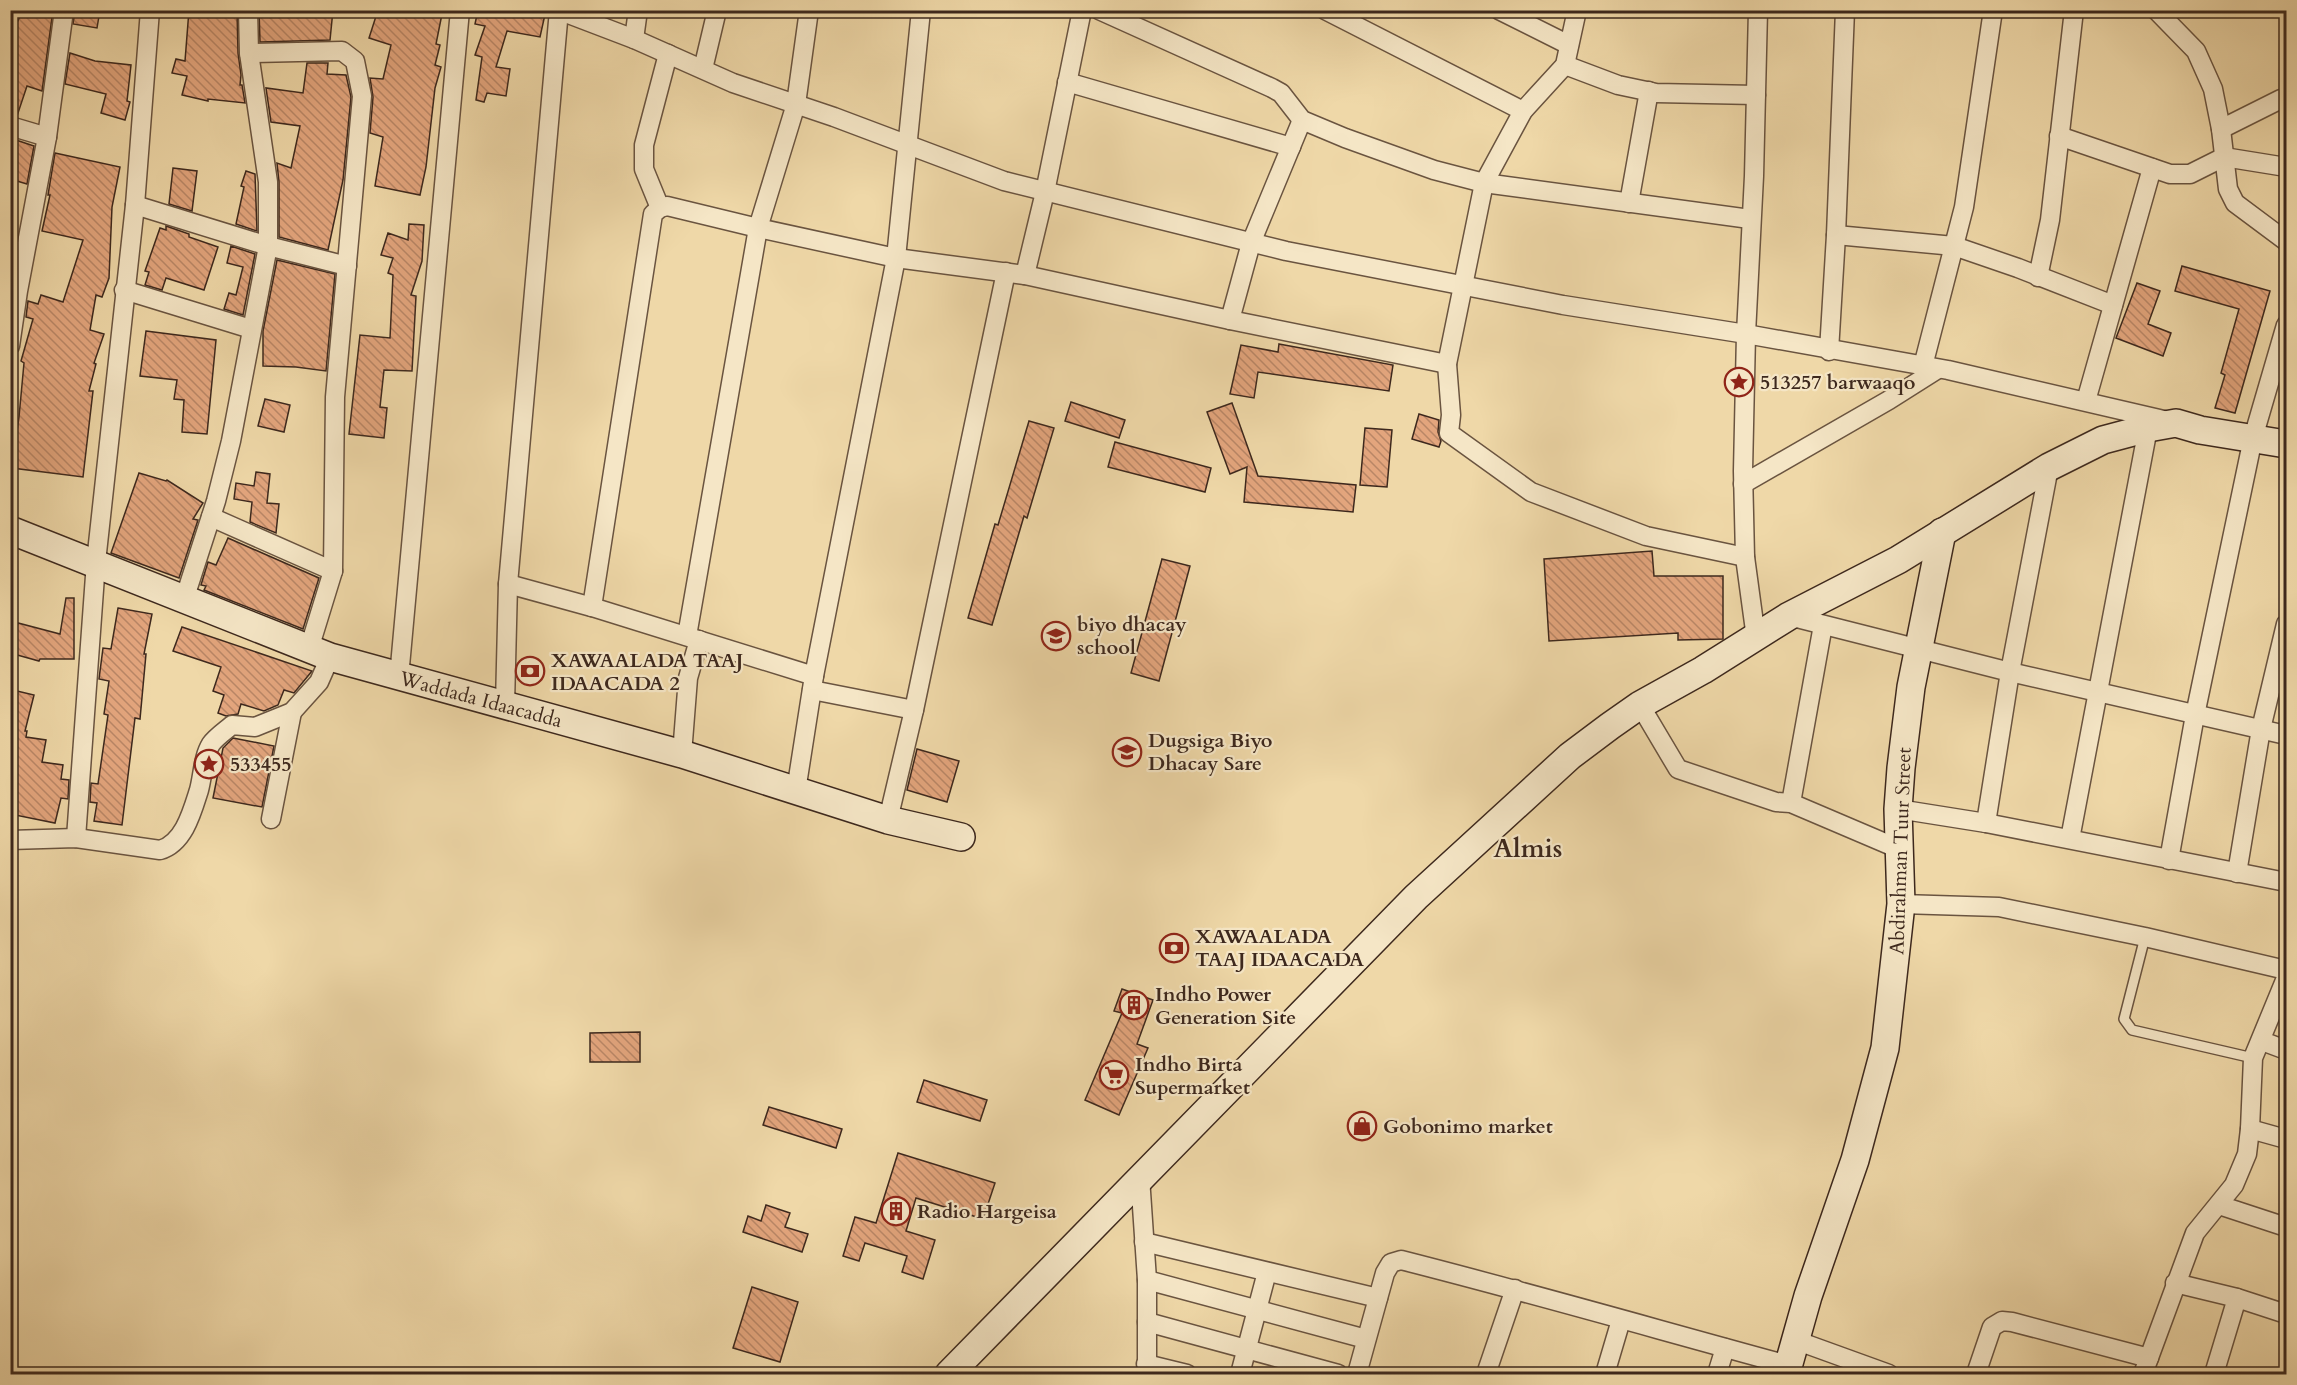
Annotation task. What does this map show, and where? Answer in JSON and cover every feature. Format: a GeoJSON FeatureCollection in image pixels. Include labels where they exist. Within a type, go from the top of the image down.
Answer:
{"type":"FeatureCollection","features":[{"type":"Feature","properties":{"kind":"street"},"geometry":{"type":"LineString","coordinates":[[10,346],[47,137],[64,10]]}},
{"type":"Feature","properties":{"kind":"street"},"geometry":{"type":"LineString","coordinates":[[76,838],[96,562],[135,205],[150,10]]}},
{"type":"Feature","properties":{"kind":"street"},"geometry":{"type":"LineString","coordinates":[[184,600],[211,517],[231,441],[268,246],[268,182],[249,53],[248,10]]}},
{"type":"Feature","properties":{"kind":"street"},"geometry":{"type":"LineString","coordinates":[[399,677],[460,10]]}},
{"type":"Feature","properties":{"kind":"street"},"geometry":{"type":"LineString","coordinates":[[634,39],[638,10]]}},
{"type":"Feature","properties":{"kind":"street"},"geometry":{"type":"LineString","coordinates":[[703,69],[717,10]]}},
{"type":"Feature","properties":{"kind":"street"},"geometry":{"type":"LineString","coordinates":[[682,754],[693,638],[758,228],[796,104],[809,10]]}},
{"type":"Feature","properties":{"kind":"street"},"geometry":{"type":"LineString","coordinates":[[795,791],[813,683],[896,258],[921,10]]}},
{"type":"Feature","properties":{"kind":"street"},"geometry":{"type":"LineString","coordinates":[[1024,275],[1045,192],[1082,10]]}},
{"type":"Feature","properties":{"kind":"street"},"geometry":{"type":"LineString","coordinates":[[1325,10],[1523,111]]}},
{"type":"Feature","properties":{"kind":"street"},"geometry":{"type":"LineString","coordinates":[[1499,10],[1569,45]]}},
{"type":"Feature","properties":{"kind":"street"},"geometry":{"type":"LineString","coordinates":[[1577,10],[1565,65],[1523,111],[1484,183],[1447,364],[1449,433],[1531,492],[1646,536],[1745,557]]}},
{"type":"Feature","properties":{"kind":"street"},"geometry":{"type":"LineString","coordinates":[[1756,638],[1745,557],[1743,484],[1758,10]]}},
{"type":"Feature","properties":{"kind":"street"},"geometry":{"type":"LineString","coordinates":[[1829,351],[1845,10]]}},
{"type":"Feature","properties":{"kind":"street"},"geometry":{"type":"LineString","coordinates":[[1743,484],[1890,400],[1930,367],[1964,207],[1993,10]]}},
{"type":"Feature","properties":{"kind":"street"},"geometry":{"type":"LineString","coordinates":[[2038,277],[2050,219],[2074,10]]}},
{"type":"Feature","properties":{"kind":"street"},"geometry":{"type":"LineString","coordinates":[[2156,10],[2196,51],[2213,89],[2221,129],[2228,189],[2235,203],[2286,241]]}},
{"type":"Feature","properties":{"kind":"street"},"geometry":{"type":"LineString","coordinates":[[505,704],[508,584],[559,11],[634,39],[734,83],[1004,181],[1045,192],[1251,243],[1563,305],[1746,334],[1829,351],[1930,367],[2176,423],[2286,444]]}},
{"type":"Feature","properties":{"kind":"street"},"geometry":{"type":"LineString","coordinates":[[1102,11],[1272,88],[1281,93],[1302,120],[1434,170],[1484,183],[1750,219]]}},
{"type":"Feature","properties":{"kind":"street"},"geometry":{"type":"LineString","coordinates":[[10,840],[76,838],[160,850],[170,847],[181,835],[199,790],[207,754],[212,743],[232,725],[255,728],[292,712],[319,682],[320,653],[333,571],[335,397],[362,96],[355,62],[342,51],[249,53]]}},
{"type":"Feature","properties":{"kind":"street"},"geometry":{"type":"LineString","coordinates":[[660,207],[644,170],[644,145],[668,54]]}},
{"type":"Feature","properties":{"kind":"street"},"geometry":{"type":"LineString","coordinates":[[1565,65],[1618,85],[1649,91],[1756,95]]}},
{"type":"Feature","properties":{"kind":"street"},"geometry":{"type":"LineString","coordinates":[[1067,82],[1291,147]]}},
{"type":"Feature","properties":{"kind":"street"},"geometry":{"type":"LineString","coordinates":[[1629,203],[1649,91]]}},
{"type":"Feature","properties":{"kind":"street"},"geometry":{"type":"LineString","coordinates":[[2221,129],[2281,99],[2286,99]]}},
{"type":"Feature","properties":{"kind":"street"},"geometry":{"type":"LineString","coordinates":[[1230,320],[1251,243],[1302,120]]}},
{"type":"Feature","properties":{"kind":"street"},"geometry":{"type":"LineString","coordinates":[[10,126],[47,137]]}},
{"type":"Feature","properties":{"kind":"street"},"geometry":{"type":"LineString","coordinates":[[2059,136],[2170,174],[2190,174],[2224,158],[2286,167]]}},
{"type":"Feature","properties":{"kind":"street"},"geometry":{"type":"LineString","coordinates":[[2086,401],[2152,168]]}},
{"type":"Feature","properties":{"kind":"street"},"geometry":{"type":"LineString","coordinates":[[135,205],[268,246],[347,266]]}},
{"type":"Feature","properties":{"kind":"street"},"geometry":{"type":"LineString","coordinates":[[592,607],[653,214],[660,207],[667,206],[896,258],[1024,275],[1447,364]]}},
{"type":"Feature","properties":{"kind":"street"},"geometry":{"type":"LineString","coordinates":[[1836,235],[1954,246],[2113,305]]}},
{"type":"Feature","properties":{"kind":"street"},"geometry":{"type":"LineString","coordinates":[[888,820],[914,710],[1006,272]]}},
{"type":"Feature","properties":{"kind":"street"},"geometry":{"type":"LineString","coordinates":[[124,290],[251,329]]}},
{"type":"Feature","properties":{"kind":"street"},"geometry":{"type":"LineString","coordinates":[[2169,860],[2195,715],[2253,438],[2286,325]]}},
{"type":"Feature","properties":{"kind":"street"},"geometry":{"type":"LineString","coordinates":[[956,1372],[1140,1177],[1416,897],[1570,756],[1640,705],[1756,638],[1789,616],[1898,560],[2049,468],[2103,440],[2176,423]]}},
{"type":"Feature","properties":{"kind":"street"},"geometry":{"type":"LineString","coordinates":[[2070,839],[2148,428]]}},
{"type":"Feature","properties":{"kind":"street"},"geometry":{"type":"LineString","coordinates":[[1986,823],[2010,672],[2049,468]]}},
{"type":"Feature","properties":{"kind":"street"},"geometry":{"type":"LineString","coordinates":[[211,517],[333,571]]}},
{"type":"Feature","properties":{"kind":"street","name":"Waddada Idaacadda"},"geometry":{"type":"LineString","coordinates":[[10,530],[96,562],[184,600],[320,653],[399,677],[682,754],[888,820],[961,837]]}},
{"type":"Feature","properties":{"kind":"street","name":"Abdirahman Tuur Street"},"geometry":{"type":"LineString","coordinates":[[1790,1360],[1855,1160],[1885,1048],[1901,904],[1898,809],[1910,699],[1942,532]]}},
{"type":"Feature","properties":{"kind":"street"},"geometry":{"type":"LineString","coordinates":[[508,584],[693,638],[813,683],[914,710]]}},
{"type":"Feature","properties":{"kind":"street"},"geometry":{"type":"LineString","coordinates":[[1789,616],[2010,672],[2286,735]]}},
{"type":"Feature","properties":{"kind":"street"},"geometry":{"type":"LineString","coordinates":[[1791,803],[1823,624]]}},
{"type":"Feature","properties":{"kind":"street"},"geometry":{"type":"LineString","coordinates":[[2237,873],[2261,729],[2286,624]]}},
{"type":"Feature","properties":{"kind":"street"},"geometry":{"type":"LineString","coordinates":[[1640,705],[1678,769],[1776,802],[1791,803],[1899,849]]}},
{"type":"Feature","properties":{"kind":"street"},"geometry":{"type":"LineString","coordinates":[[271,819],[292,712]]}},
{"type":"Feature","properties":{"kind":"street"},"geometry":{"type":"LineString","coordinates":[[1898,809],[1986,823],[2286,882]]}},
{"type":"Feature","properties":{"kind":"street"},"geometry":{"type":"LineString","coordinates":[[1901,904],[1999,907],[2145,937],[2286,970]]}},
{"type":"Feature","properties":{"kind":"street"},"geometry":{"type":"LineString","coordinates":[[1976,1374],[1992,1327],[2002,1321],[2146,1366],[2195,1233],[2234,1185],[2247,1154],[2253,1058],[2262,1041],[2286,978]]}},
{"type":"Feature","properties":{"kind":"street"},"geometry":{"type":"LineString","coordinates":[[2262,1041],[2286,1050]]}},
{"type":"Feature","properties":{"kind":"street"},"geometry":{"type":"LineString","coordinates":[[2250,1130],[2286,1139]]}},
{"type":"Feature","properties":{"kind":"street"},"geometry":{"type":"LineString","coordinates":[[1140,1177],[1146,1280],[1147,1369],[1187,1374]]}},
{"type":"Feature","properties":{"kind":"street"},"geometry":{"type":"LineString","coordinates":[[2219,1205],[2286,1227]]}},
{"type":"Feature","properties":{"kind":"street"},"geometry":{"type":"LineString","coordinates":[[1144,1242],[1378,1298]]}},
{"type":"Feature","properties":{"kind":"street"},"geometry":{"type":"LineString","coordinates":[[1357,1374],[1385,1273],[1391,1263],[1401,1260],[1515,1289],[1725,1348],[1889,1374]]}},
{"type":"Feature","properties":{"kind":"street"},"geometry":{"type":"LineString","coordinates":[[1240,1374],[1267,1272]]}},
{"type":"Feature","properties":{"kind":"street"},"geometry":{"type":"LineString","coordinates":[[1146,1280],[1366,1339]]}},
{"type":"Feature","properties":{"kind":"street"},"geometry":{"type":"LineString","coordinates":[[2175,1283],[2237,1298],[2286,1314]]}},
{"type":"Feature","properties":{"kind":"street"},"geometry":{"type":"LineString","coordinates":[[1486,1374],[1515,1289]]}},
{"type":"Feature","properties":{"kind":"street"},"geometry":{"type":"LineString","coordinates":[[2214,1374],[2237,1298]]}},
{"type":"Feature","properties":{"kind":"street"},"geometry":{"type":"LineString","coordinates":[[1605,1374],[1621,1320]]}},
{"type":"Feature","properties":{"kind":"street"},"geometry":{"type":"LineString","coordinates":[[1147,1322],[1338,1374]]}},
{"type":"Feature","properties":{"kind":"street"},"geometry":{"type":"LineString","coordinates":[[1717,1374],[1725,1348]]}},
{"type":"Feature","properties":{"kind":"lane"},"geometry":{"type":"LineString","coordinates":[[2145,937],[2124,1019],[2132,1030],[2253,1058]]}},
{"type":"Feature","properties":{"kind":"building"},"geometry":{"type":"Polygon","coordinates":[[[22,10],[53,10],[42,91],[27,86],[17,116],[10,115],[10,24],[18,21],[22,10]]]}},
{"type":"Feature","properties":{"kind":"building"},"geometry":{"type":"Polygon","coordinates":[[[75,10],[100,10],[97,28],[73,24],[75,10]]]}},
{"type":"Feature","properties":{"kind":"building"},"geometry":{"type":"Polygon","coordinates":[[[189,10],[237,10],[240,85],[242,85],[245,103],[208,99],[208,101],[182,95],[187,76],[172,73],[176,59],[185,61],[189,10]]]}},
{"type":"Feature","properties":{"kind":"building"},"geometry":{"type":"Polygon","coordinates":[[[259,10],[333,10],[330,40],[260,42],[259,10]]]}},
{"type":"Feature","properties":{"kind":"building"},"geometry":{"type":"Polygon","coordinates":[[[378,10],[423,10],[442,14],[436,44],[440,45],[435,65],[441,67],[435,88],[426,167],[420,195],[375,186],[383,137],[370,133],[373,97],[370,78],[383,79],[391,45],[369,38],[378,10]]]}},
{"type":"Feature","properties":{"kind":"building"},"geometry":{"type":"Polygon","coordinates":[[[478,10],[546,10],[540,37],[507,31],[496,67],[510,69],[506,96],[487,93],[484,102],[476,100],[482,57],[475,55],[485,26],[475,24],[478,10]]]}},
{"type":"Feature","properties":{"kind":"building"},"geometry":{"type":"Polygon","coordinates":[[[70,53],[95,61],[131,65],[127,101],[130,102],[125,120],[101,113],[106,94],[65,84],[70,53]]]}},
{"type":"Feature","properties":{"kind":"building"},"geometry":{"type":"Polygon","coordinates":[[[307,63],[328,63],[327,74],[346,75],[351,97],[343,180],[328,250],[279,237],[277,163],[291,168],[300,126],[271,122],[266,88],[303,93],[307,63]]]}},
{"type":"Feature","properties":{"kind":"building"},"geometry":{"type":"Polygon","coordinates":[[[10,138],[34,146],[27,184],[10,179],[10,138]]]}},
{"type":"Feature","properties":{"kind":"building"},"geometry":{"type":"Polygon","coordinates":[[[55,153],[120,167],[112,207],[109,278],[102,297],[96,295],[90,330],[104,334],[94,363],[96,364],[89,391],[93,391],[83,477],[12,468],[24,363],[21,361],[33,319],[26,317],[28,301],[38,304],[41,295],[63,302],[83,240],[42,231],[50,195],[48,195],[55,153]]]}},
{"type":"Feature","properties":{"kind":"building"},"geometry":{"type":"Polygon","coordinates":[[[173,168],[197,171],[192,211],[169,204],[173,168]]]}},
{"type":"Feature","properties":{"kind":"building"},"geometry":{"type":"Polygon","coordinates":[[[246,171],[255,174],[257,231],[236,224],[244,187],[241,186],[246,171]]]}},
{"type":"Feature","properties":{"kind":"building"},"geometry":{"type":"Polygon","coordinates":[[[409,224],[424,225],[422,261],[411,295],[416,296],[412,371],[384,370],[380,407],[387,408],[384,438],[349,434],[360,335],[390,338],[393,275],[388,273],[393,258],[381,255],[388,233],[408,240],[409,224]]]}},
{"type":"Feature","properties":{"kind":"building"},"geometry":{"type":"Polygon","coordinates":[[[166,226],[218,247],[204,290],[166,278],[162,290],[145,285],[149,272],[145,271],[160,228],[166,230],[166,226]]]}},
{"type":"Feature","properties":{"kind":"building"},"geometry":{"type":"Polygon","coordinates":[[[231,246],[255,254],[243,315],[224,309],[229,293],[236,295],[243,267],[227,263],[231,246]]]}},
{"type":"Feature","properties":{"kind":"building"},"geometry":{"type":"Polygon","coordinates":[[[277,260],[335,274],[326,371],[263,366],[263,331],[277,260]]]}},
{"type":"Feature","properties":{"kind":"building"},"geometry":{"type":"Polygon","coordinates":[[[2182,266],[2270,291],[2235,413],[2215,408],[2225,375],[2221,373],[2239,309],[2175,291],[2182,266]]]}},
{"type":"Feature","properties":{"kind":"building"},"geometry":{"type":"Polygon","coordinates":[[[2137,283],[2160,291],[2148,324],[2171,333],[2163,356],[2116,338],[2137,283]]]}},
{"type":"Feature","properties":{"kind":"building"},"geometry":{"type":"Polygon","coordinates":[[[146,331],[216,340],[207,434],[182,432],[184,400],[174,399],[177,380],[140,376],[146,331]]]}},
{"type":"Feature","properties":{"kind":"building"},"geometry":{"type":"Polygon","coordinates":[[[1279,344],[1393,365],[1389,391],[1258,372],[1254,398],[1230,394],[1241,345],[1278,352],[1279,344]]]}},
{"type":"Feature","properties":{"kind":"building"},"geometry":{"type":"Polygon","coordinates":[[[265,399],[290,405],[284,432],[258,426],[265,399]]]}},
{"type":"Feature","properties":{"kind":"building"},"geometry":{"type":"Polygon","coordinates":[[[1071,402],[1125,420],[1119,438],[1065,421],[1071,402]]]}},
{"type":"Feature","properties":{"kind":"building"},"geometry":{"type":"Polygon","coordinates":[[[1232,403],[1258,476],[1356,485],[1353,512],[1244,502],[1247,467],[1230,474],[1207,412],[1232,403]]]}},
{"type":"Feature","properties":{"kind":"building"},"geometry":{"type":"Polygon","coordinates":[[[1419,414],[1439,420],[1438,432],[1441,441],[1439,447],[1412,439],[1419,414]]]}},
{"type":"Feature","properties":{"kind":"building"},"geometry":{"type":"Polygon","coordinates":[[[1029,421],[1054,428],[1027,518],[1024,516],[992,625],[968,618],[995,524],[998,525],[1029,421]]]}},
{"type":"Feature","properties":{"kind":"building"},"geometry":{"type":"Polygon","coordinates":[[[1365,428],[1392,430],[1387,487],[1360,485],[1365,428]]]}},
{"type":"Feature","properties":{"kind":"building"},"geometry":{"type":"Polygon","coordinates":[[[1115,442],[1211,468],[1205,492],[1108,467],[1115,442]]]}},
{"type":"Feature","properties":{"kind":"building"},"geometry":{"type":"Polygon","coordinates":[[[256,472],[270,474],[267,503],[279,504],[276,533],[250,522],[252,502],[234,499],[236,483],[254,486],[256,472]]]}},
{"type":"Feature","properties":{"kind":"building"},"geometry":{"type":"Polygon","coordinates":[[[139,473],[167,480],[203,503],[193,519],[198,520],[179,578],[111,553],[139,473]]]}},
{"type":"Feature","properties":{"kind":"building"},"geometry":{"type":"Polygon","coordinates":[[[228,538],[319,578],[303,629],[204,590],[206,586],[201,585],[208,562],[216,565],[228,538]]]}},
{"type":"Feature","properties":{"kind":"building"},"geometry":{"type":"Polygon","coordinates":[[[1652,551],[1654,576],[1723,576],[1723,639],[1678,640],[1678,633],[1549,641],[1544,559],[1652,551]]]}},
{"type":"Feature","properties":{"kind":"building"},"geometry":{"type":"Polygon","coordinates":[[[1162,559],[1190,566],[1159,681],[1131,673],[1162,559]]]}},
{"type":"Feature","properties":{"kind":"building"},"geometry":{"type":"Polygon","coordinates":[[[66,598],[74,598],[74,659],[40,659],[39,661],[10,653],[18,623],[60,634],[66,598]]]}},
{"type":"Feature","properties":{"kind":"building"},"geometry":{"type":"Polygon","coordinates":[[[118,608],[152,614],[144,654],[146,654],[140,719],[135,718],[122,825],[94,821],[97,803],[90,802],[91,783],[98,784],[108,715],[104,714],[109,681],[99,679],[103,648],[111,649],[118,608]]]}},
{"type":"Feature","properties":{"kind":"building"},"geometry":{"type":"Polygon","coordinates":[[[182,627],[312,671],[294,693],[284,690],[278,705],[264,711],[241,704],[238,714],[226,716],[218,713],[224,695],[213,691],[221,667],[173,651],[182,627]]]}},
{"type":"Feature","properties":{"kind":"building"},"geometry":{"type":"Polygon","coordinates":[[[17,691],[34,695],[25,731],[27,731],[26,737],[46,740],[42,762],[63,765],[61,779],[69,780],[68,799],[61,798],[55,823],[10,814],[10,715],[17,691]]]}},
{"type":"Feature","properties":{"kind":"building"},"geometry":{"type":"Polygon","coordinates":[[[233,738],[274,746],[262,807],[213,798],[223,748],[233,738]]]}},
{"type":"Feature","properties":{"kind":"building"},"geometry":{"type":"Polygon","coordinates":[[[917,749],[959,761],[947,802],[907,790],[917,749]]]}},
{"type":"Feature","properties":{"kind":"building"},"geometry":{"type":"Polygon","coordinates":[[[1122,989],[1153,1000],[1137,1044],[1148,1048],[1119,1115],[1085,1100],[1122,1013],[1114,1011],[1122,989]]]}},
{"type":"Feature","properties":{"kind":"building"},"geometry":{"type":"Polygon","coordinates":[[[640,1032],[640,1062],[590,1062],[590,1033],[640,1032]]]}},
{"type":"Feature","properties":{"kind":"building"},"geometry":{"type":"Polygon","coordinates":[[[924,1080],[987,1100],[980,1121],[917,1102],[924,1080]]]}},
{"type":"Feature","properties":{"kind":"building"},"geometry":{"type":"Polygon","coordinates":[[[769,1107],[842,1129],[836,1148],[763,1125],[769,1107]]]}},
{"type":"Feature","properties":{"kind":"building","name":"Radio Hargeisa"},"geometry":{"type":"Polygon","coordinates":[[[898,1153],[995,1183],[983,1219],[916,1198],[906,1231],[935,1240],[923,1279],[902,1272],[907,1256],[865,1243],[859,1261],[843,1256],[855,1217],[876,1223],[898,1153]]]}},
{"type":"Feature","properties":{"kind":"building"},"geometry":{"type":"Polygon","coordinates":[[[766,1205],[790,1213],[785,1227],[808,1234],[802,1252],[743,1232],[748,1216],[761,1221],[766,1205]]]}},
{"type":"Feature","properties":{"kind":"building"},"geometry":{"type":"Polygon","coordinates":[[[752,1287],[798,1302],[780,1362],[733,1348],[752,1287]]]}},
{"type":"Feature","properties":{"kind":"place","name":"513257 barwaaqo"},"geometry":{"type":"Point","coordinates":[1739,382]}},
{"type":"Feature","properties":{"kind":"place","name":"biyo dhacay school"},"geometry":{"type":"Point","coordinates":[1056,636]}},
{"type":"Feature","properties":{"kind":"place","name":"XAWAALADA TAAJ IDAACADA 2"},"geometry":{"type":"Point","coordinates":[530,671]}},
{"type":"Feature","properties":{"kind":"place","name":"Dugsiga Biyo Dhacay Sare"},"geometry":{"type":"Point","coordinates":[1127,752]}},
{"type":"Feature","properties":{"kind":"place","name":"533455"},"geometry":{"type":"Point","coordinates":[209,764]}},
{"type":"Feature","properties":{"kind":"place","name":"XAWAALADA TAAJ IDAACADA"},"geometry":{"type":"Point","coordinates":[1174,948]}},
{"type":"Feature","properties":{"kind":"place","name":"Indho Power Generation Site"},"geometry":{"type":"Point","coordinates":[1134,1005]}},
{"type":"Feature","properties":{"kind":"place","name":"Indho Birta Supermarket"},"geometry":{"type":"Point","coordinates":[1114,1075]}},
{"type":"Feature","properties":{"kind":"place","name":"Gobonimo market"},"geometry":{"type":"Point","coordinates":[1362,1126]}},
{"type":"Feature","properties":{"kind":"place","name":"Radio Hargeisa"},"geometry":{"type":"Point","coordinates":[896,1211]}},
{"type":"Feature","properties":{"kind":"district","name":"Almis"},"geometry":{"type":"Point","coordinates":[1528,848]}}]}
